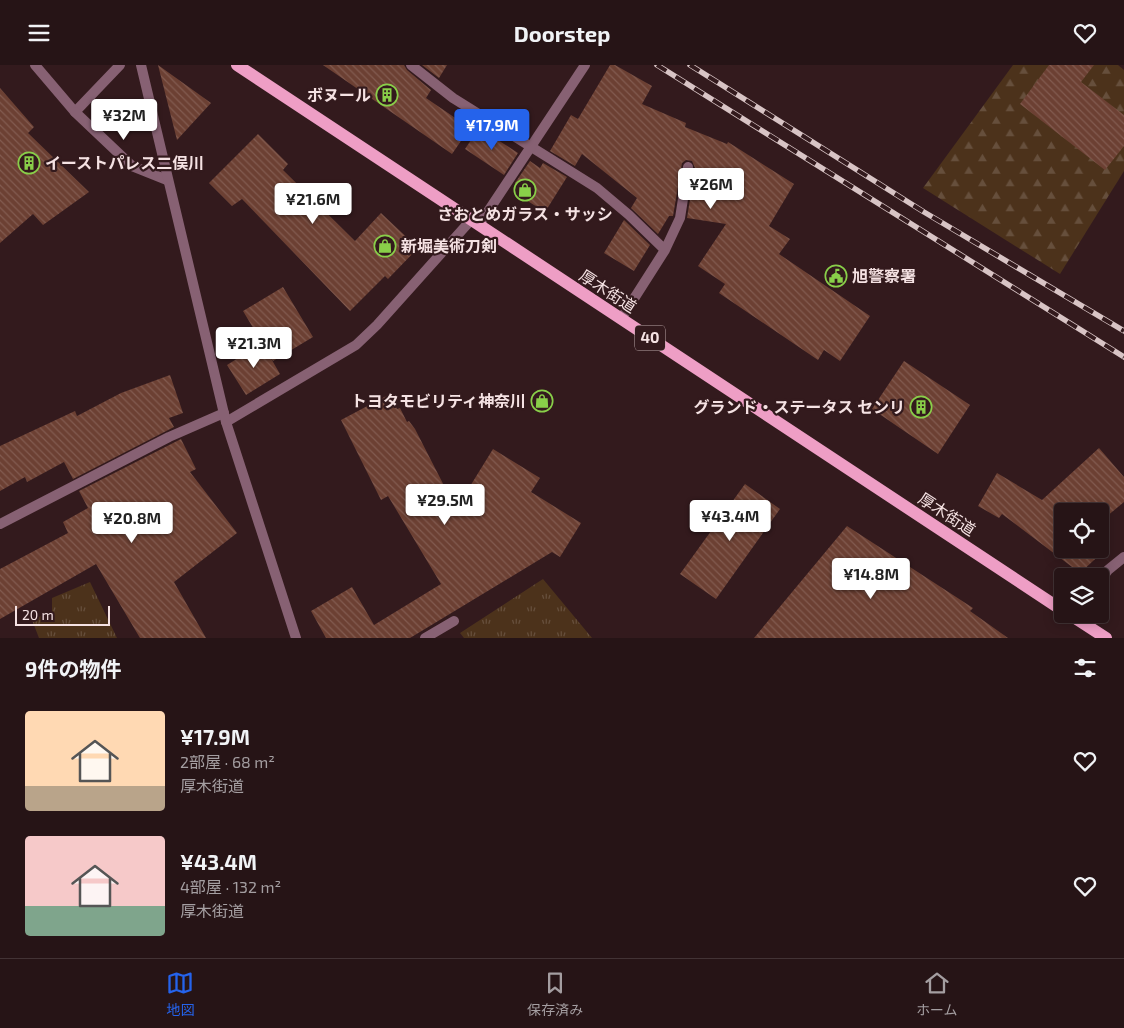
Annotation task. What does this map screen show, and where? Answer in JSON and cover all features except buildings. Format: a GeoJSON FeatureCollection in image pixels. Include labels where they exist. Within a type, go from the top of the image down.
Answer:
{"type":"FeatureCollection","features":[{"type":"Feature","properties":{"kind":"main road","name":"厚木街道"},"geometry":{"type":"LineString","coordinates":[[237,65],[1054,605]]}},
{"type":"Feature","properties":{"kind":"main road"},"geometry":{"type":"LineString","coordinates":[[1084,623],[1106,638]]}},
{"type":"Feature","properties":{"kind":"street"},"geometry":{"type":"LineString","coordinates":[[34,65],[75,112],[132,166],[167,180]]}},
{"type":"Feature","properties":{"kind":"street"},"geometry":{"type":"LineString","coordinates":[[75,112],[120,65]]}},
{"type":"Feature","properties":{"kind":"street"},"geometry":{"type":"LineString","coordinates":[[141,65],[225,417],[296,638]]}},
{"type":"Feature","properties":{"kind":"street"},"geometry":{"type":"LineString","coordinates":[[412,65],[453,98],[532,145],[597,188],[629,215],[665,250]]}},
{"type":"Feature","properties":{"kind":"street"},"geometry":{"type":"LineString","coordinates":[[0,524],[169,437],[225,417],[356,345],[475,223],[532,145],[581,74],[585,65]]}},
{"type":"Feature","properties":{"kind":"street"},"geometry":{"type":"LineString","coordinates":[[621,319],[665,250],[680,219],[688,167]]}},
{"type":"Feature","properties":{"kind":"street"},"geometry":{"type":"LineString","coordinates":[[1109,569],[1124,557]]}},
{"type":"Feature","properties":{"kind":"street"},"geometry":{"type":"LineString","coordinates":[[425,638],[454,621]]}},
{"type":"Feature","properties":{"kind":"green space"},"geometry":{"type":"Polygon","coordinates":[[[1013,65],[1118,65],[1124,70],[1124,171],[1060,274],[923,188],[1013,65]]]}},
{"type":"Feature","properties":{"kind":"green space"},"geometry":{"type":"Polygon","coordinates":[[[543,579],[592,638],[464,638],[460,633],[543,579]]]}},
{"type":"Feature","properties":{"kind":"green space"},"geometry":{"type":"Polygon","coordinates":[[[90,582],[117,638],[39,638],[32,620],[52,611],[52,598],[90,582]]]}},
{"type":"Feature","properties":{"kind":"railway"},"geometry":{"type":"LineString","coordinates":[[657,65],[1124,357]]}},
{"type":"Feature","properties":{"kind":"railway"},"geometry":{"type":"LineString","coordinates":[[690,65],[924,212],[1124,331]]}},
{"type":"Feature","properties":{"kind":"place","name":"ボヌール"},"geometry":{"type":"Point","coordinates":[387,95]}},
{"type":"Feature","properties":{"kind":"place","name":"イーストパレス二俣川"},"geometry":{"type":"Point","coordinates":[29,163]}},
{"type":"Feature","properties":{"kind":"place","name":"さおとめガラス・サッシ"},"geometry":{"type":"Point","coordinates":[525,190]}},
{"type":"Feature","properties":{"kind":"place","name":"新堀美術刀剣"},"geometry":{"type":"Point","coordinates":[385,246]}},
{"type":"Feature","properties":{"kind":"place","name":"旭警察署"},"geometry":{"type":"Point","coordinates":[836,276]}},
{"type":"Feature","properties":{"kind":"place","name":"トヨタモビリティ神奈川"},"geometry":{"type":"Point","coordinates":[542,401]}},
{"type":"Feature","properties":{"kind":"place","name":"グランド・ステータス センリ"},"geometry":{"type":"Point","coordinates":[921,407]}}]}
